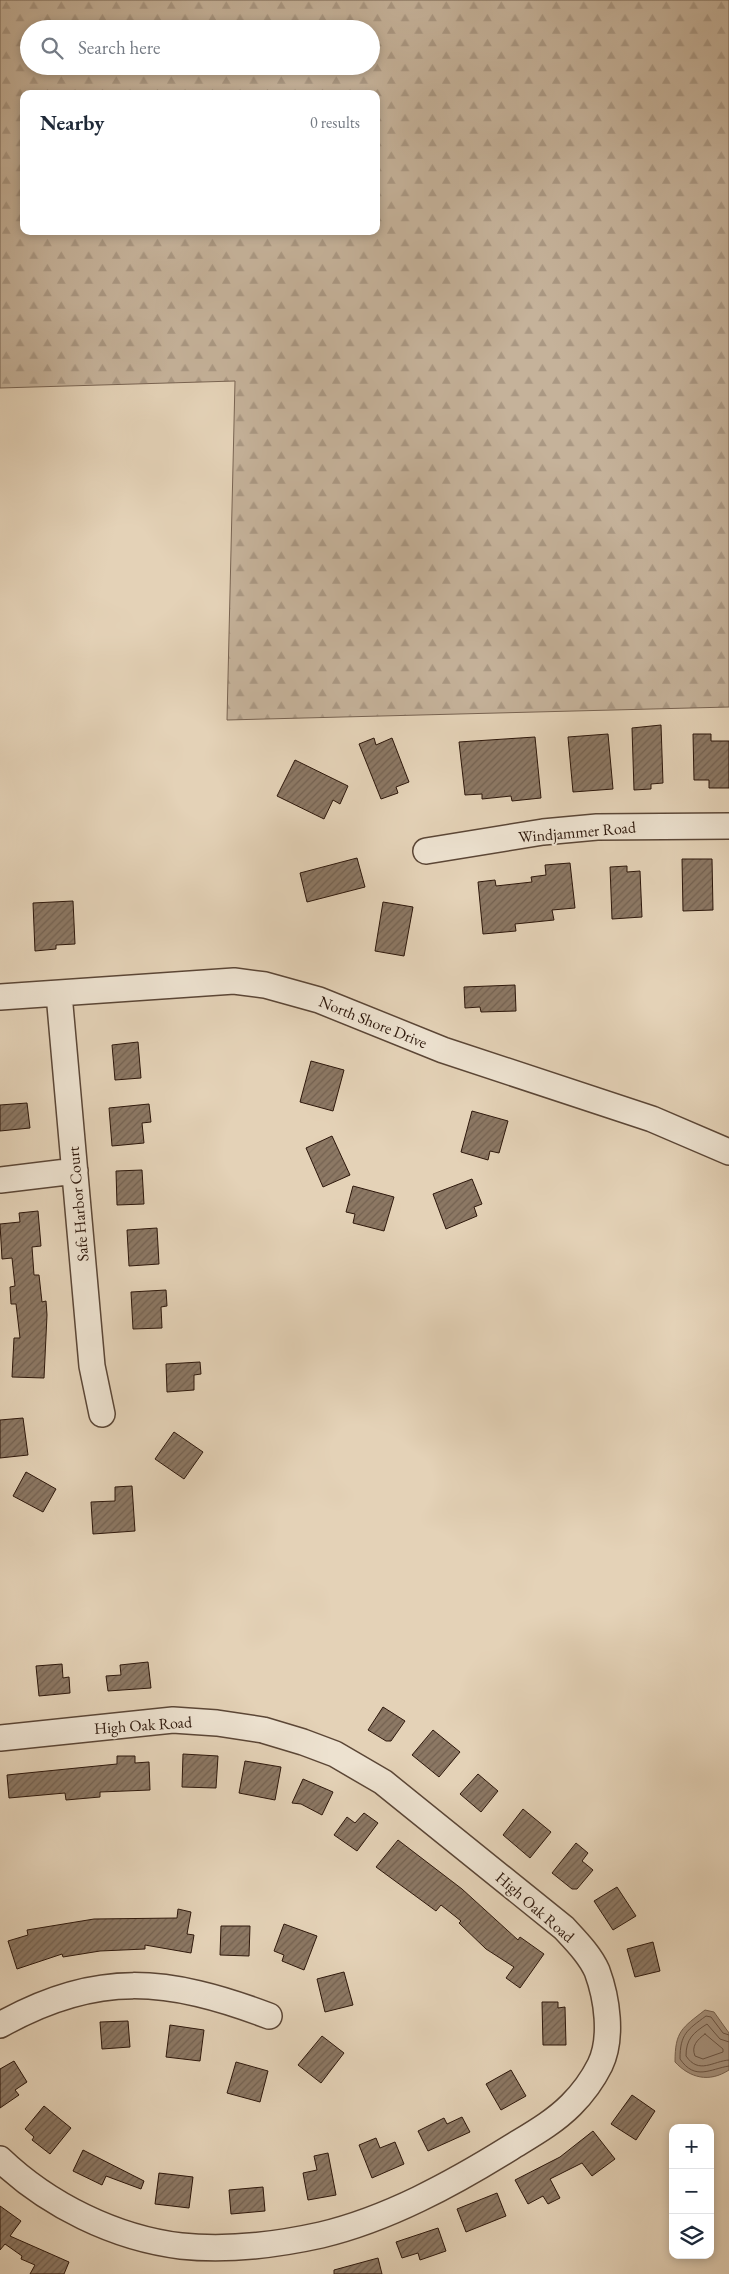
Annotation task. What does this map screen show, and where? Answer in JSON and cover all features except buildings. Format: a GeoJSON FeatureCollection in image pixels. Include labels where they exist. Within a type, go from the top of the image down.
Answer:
{"type":"FeatureCollection","features":[{"type":"Feature","properties":{"kind":"street","name":"Windjammer Road"},"geometry":{"type":"LineString","coordinates":[[426,851],[543,832],[597,827],[729,826]]}},
{"type":"Feature","properties":{"kind":"street","name":"North Shore Drive"},"geometry":{"type":"LineString","coordinates":[[0,998],[234,981],[265,986],[319,1000],[443,1050],[652,1118],[729,1152]]}},
{"type":"Feature","properties":{"kind":"street","name":"Safe Harbor Court"},"geometry":{"type":"LineString","coordinates":[[59,994],[92,1366],[102,1414]]}},
{"type":"Feature","properties":{"kind":"street"},"geometry":{"type":"LineString","coordinates":[[0,1180],[75,1171]]}},
{"type":"Feature","properties":{"kind":"street","name":"High Oak Road"},"geometry":{"type":"LineString","coordinates":[[0,1738],[182,1721],[217,1723],[263,1730],[335,1754],[383,1782],[564,1928],[584,1951],[596,1970],[607,2015],[606,2038],[601,2063],[572,2105],[544,2127],[436,2190],[375,2217],[323,2234],[266,2246],[218,2248],[180,2246],[133,2236],[89,2219],[52,2200],[18,2177],[0,2160]]}},
{"type":"Feature","properties":{"kind":"street"},"geometry":{"type":"LineString","coordinates":[[0,2024],[30,2008],[65,1995],[106,1988],[150,1985],[192,1991],[269,2016]]}},
{"type":"Feature","properties":{"kind":"green space"},"geometry":{"type":"Polygon","coordinates":[[[0,0],[729,0],[729,707],[227,720],[235,381],[0,388],[0,0]]]}},
{"type":"Feature","properties":{"kind":"water"},"geometry":{"type":"Polygon","coordinates":[[[705,2010],[714,2012],[729,2033],[729,2070],[714,2076],[700,2077],[687,2072],[675,2062],[675,2052],[676,2043],[681,2031],[705,2010]]]}}]}
